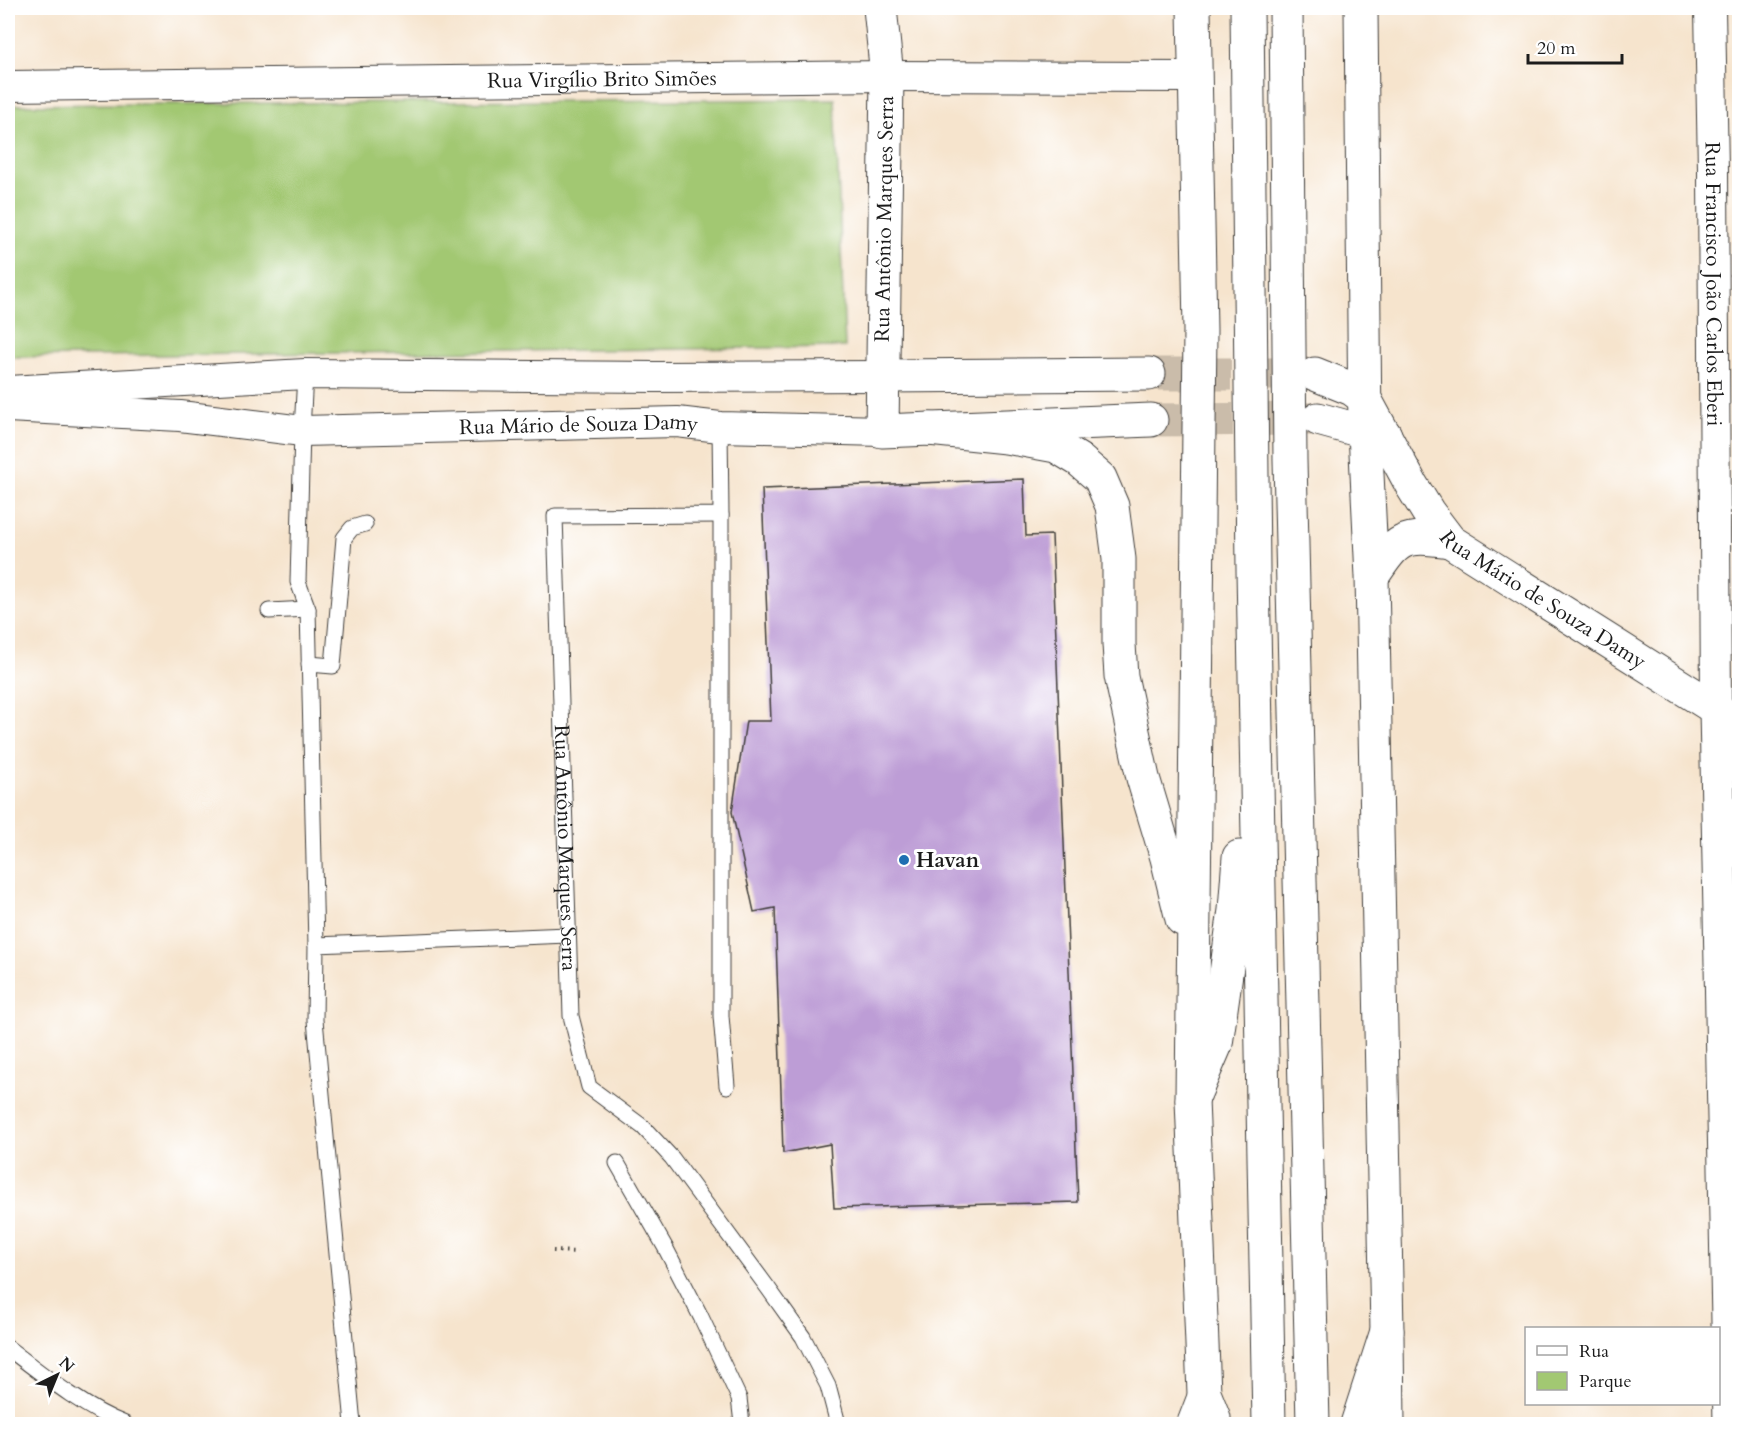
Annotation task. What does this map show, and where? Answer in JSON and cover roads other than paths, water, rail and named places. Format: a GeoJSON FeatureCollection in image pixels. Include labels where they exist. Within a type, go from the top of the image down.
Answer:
{"type":"FeatureCollection","features":[{"type":"Feature","properties":{"kind":"main road","name":"Rua Antônio Marques Serra"},"geometry":{"type":"LineString","coordinates":[[880,8],[887,76],[882,431]]}},
{"type":"Feature","properties":{"kind":"main road"},"geometry":{"type":"LineString","coordinates":[[1192,1100],[1200,330],[1194,8]]}},
{"type":"Feature","properties":{"kind":"main road"},"geometry":{"type":"LineString","coordinates":[[1247,8],[1253,570],[1269,1425]]}},
{"type":"Feature","properties":{"kind":"main road"},"geometry":{"type":"LineString","coordinates":[[1286,8],[1290,460],[1313,1425]]}},
{"type":"Feature","properties":{"kind":"main road"},"geometry":{"type":"LineString","coordinates":[[1361,8],[1365,399],[1375,434],[1372,577],[1388,1425]]}},
{"type":"Feature","properties":{"kind":"main road"},"geometry":{"type":"LineString","coordinates":[[882,376],[1149,374]]}},
{"type":"Feature","properties":{"kind":"main road"},"geometry":{"type":"LineString","coordinates":[[1316,374],[1352,389],[1365,399]]}},
{"type":"Feature","properties":{"kind":"main road"},"geometry":{"type":"LineString","coordinates":[[1318,419],[1375,434]]}},
{"type":"Feature","properties":{"kind":"main road","name":"Rua Mário de Souza Damy"},"geometry":{"type":"LineString","coordinates":[[882,431],[1151,420]]}},
{"type":"Feature","properties":{"kind":"main road"},"geometry":{"type":"LineString","coordinates":[[929,429],[1006,436],[1056,446],[1079,460],[1100,478],[1112,506],[1119,559],[1121,676],[1143,778],[1167,858],[1182,922],[1190,988],[1192,1100],[1204,1394],[1215,1425]]}},
{"type":"Feature","properties":{"kind":"main road","name":"Rua Mário de Souza Damy"},"geometry":{"type":"LineString","coordinates":[[1375,434],[1450,541],[1728,716]]}},
{"type":"Feature","properties":{"kind":"main road"},"geometry":{"type":"LineString","coordinates":[[1372,577],[1390,550],[1406,540],[1424,537],[1450,541]]}},
{"type":"Feature","properties":{"kind":"main road"},"geometry":{"type":"LineString","coordinates":[[1192,1100],[1216,1044],[1235,910],[1253,570]]}},
{"type":"Feature","properties":{"kind":"main road","name":"Rua Francisco João Carlos Eberi"},"geometry":{"type":"LineString","coordinates":[[1728,716],[1730,1425]]}},
{"type":"Feature","properties":{"kind":"main road"},"geometry":{"type":"LineString","coordinates":[[1357,1425],[1387,1331]]}},
{"type":"Feature","properties":{"kind":"street","name":"Rua Francisco João Carlos Eberi"},"geometry":{"type":"LineString","coordinates":[[1710,8],[1726,171],[1728,716]]}},
{"type":"Feature","properties":{"kind":"street","name":"Rua Virgílio Brito Simões"},"geometry":{"type":"LineString","coordinates":[[8,86],[887,76],[1196,77]]}},
{"type":"Feature","properties":{"kind":"street"},"geometry":{"type":"LineString","coordinates":[[8,392],[305,374],[882,376]]}},
{"type":"Feature","properties":{"kind":"street"},"geometry":{"type":"LineString","coordinates":[[656,377],[720,427]]}},
{"type":"Feature","properties":{"kind":"street","name":"Rua Mário de Souza Damy"},"geometry":{"type":"LineString","coordinates":[[8,408],[180,416],[302,431],[677,422],[720,427],[882,431]]}},
{"type":"Feature","properties":{"kind":"street"},"geometry":{"type":"LineString","coordinates":[[1192,1425],[1204,1394]]}},
{"type":"Feature","properties":{"kind":"lane"},"geometry":{"type":"LineString","coordinates":[[305,374],[298,582],[308,609],[316,945],[315,1020],[353,1425]]}},
{"type":"Feature","properties":{"kind":"lane"},"geometry":{"type":"LineString","coordinates":[[720,427],[721,1016],[727,1086]]}},
{"type":"Feature","properties":{"kind":"lane","name":"Rua Antônio Marques Serra"},"geometry":{"type":"LineString","coordinates":[[721,515],[555,516],[571,1016],[589,1087],[643,1127],[672,1158],[803,1337],[828,1386],[838,1425]]}},
{"type":"Feature","properties":{"kind":"lane"},"geometry":{"type":"LineString","coordinates":[[309,664],[333,666],[344,538],[352,528],[365,524]]}},
{"type":"Feature","properties":{"kind":"lane"},"geometry":{"type":"LineString","coordinates":[[269,611],[308,609]]}},
{"type":"Feature","properties":{"kind":"lane"},"geometry":{"type":"LineString","coordinates":[[316,945],[568,935]]}},
{"type":"Feature","properties":{"kind":"lane"},"geometry":{"type":"LineString","coordinates":[[617,1163],[665,1247],[701,1317],[739,1398],[742,1425]]}},
{"type":"Feature","properties":{"kind":"lane"},"geometry":{"type":"LineString","coordinates":[[8,1348],[91,1408],[125,1425]]}},
{"type":"Feature","properties":{"kind":"tunnel"},"geometry":{"type":"LineString","coordinates":[[1149,374],[1315,374]]}},
{"type":"Feature","properties":{"kind":"tunnel"},"geometry":{"type":"LineString","coordinates":[[1151,420],[1317,419]]}},
{"type":"Feature","properties":{"kind":"place","name":"Havan"},"geometry":{"type":"Point","coordinates":[904,860]}}]}
